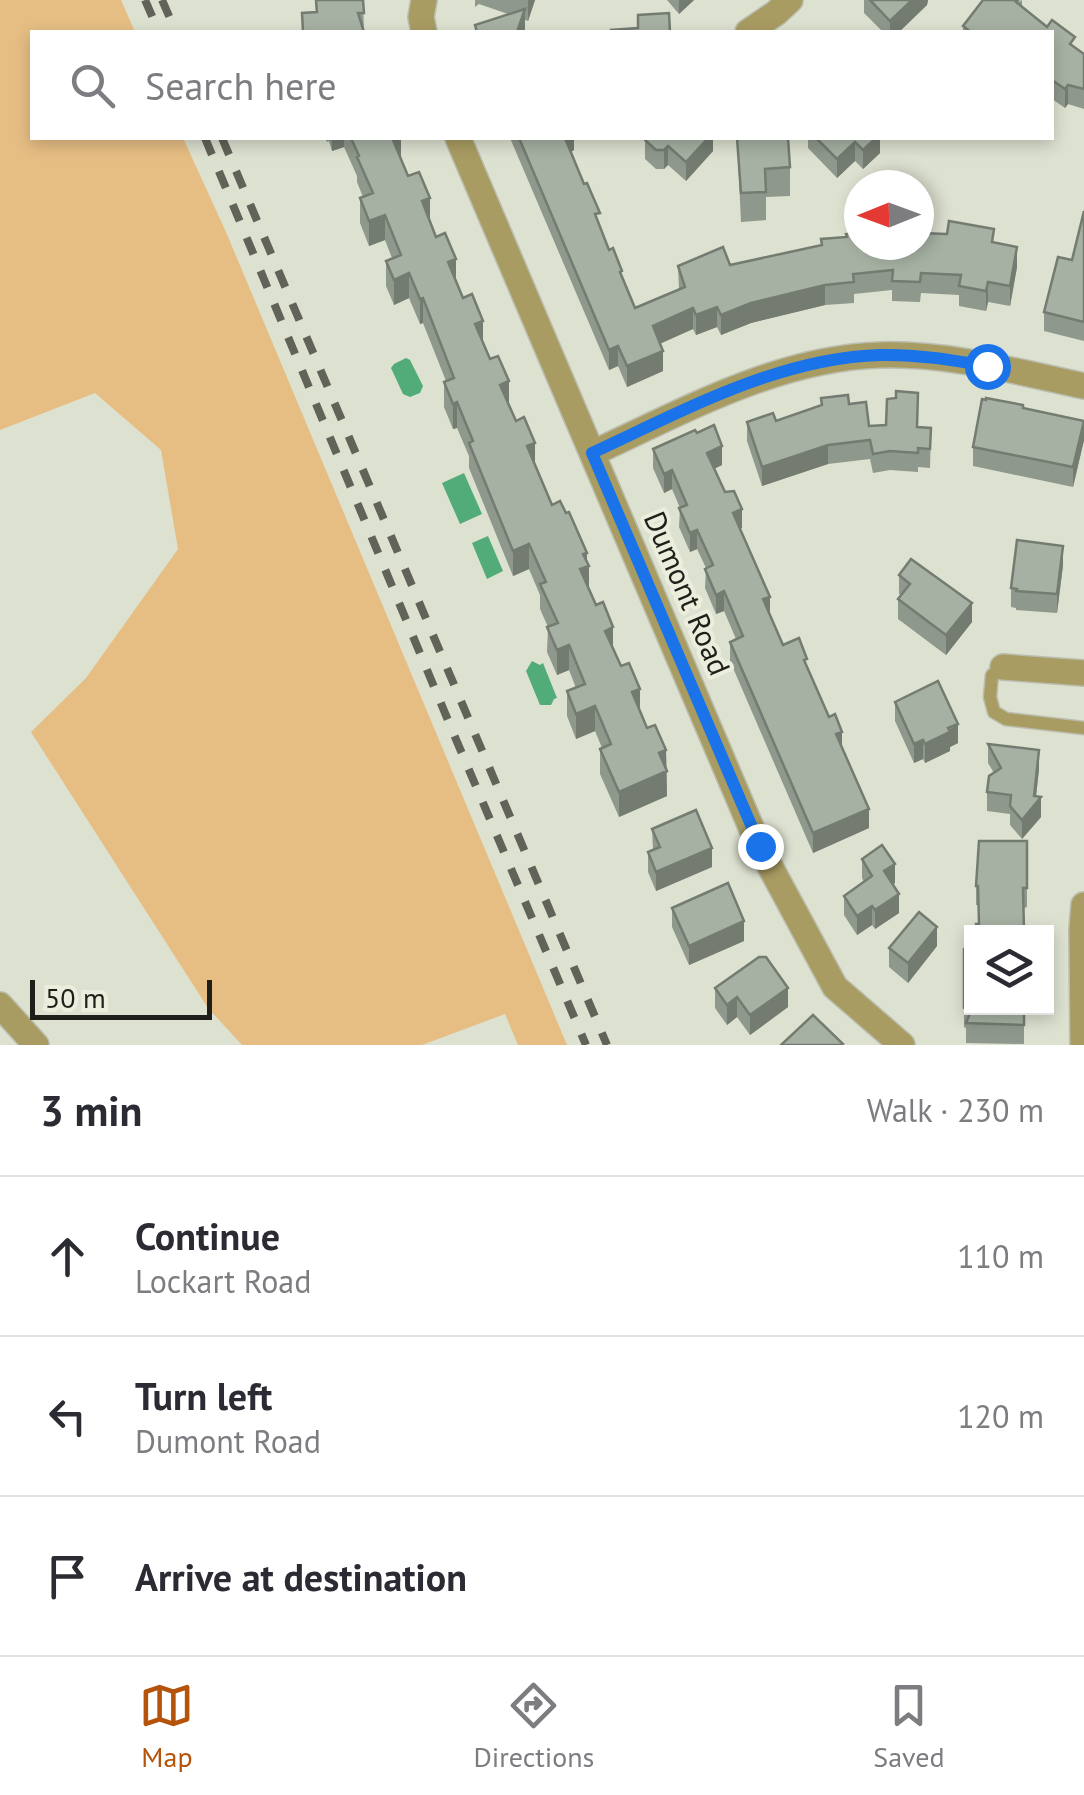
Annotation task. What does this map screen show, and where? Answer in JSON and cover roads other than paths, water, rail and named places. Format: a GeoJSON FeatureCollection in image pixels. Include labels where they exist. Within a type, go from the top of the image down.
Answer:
{"type":"FeatureCollection","features":[{"type":"Feature","properties":{"kind":"street"},"geometry":{"type":"LineString","coordinates":[[424,0],[424,30]]}},
{"type":"Feature","properties":{"kind":"street"},"geometry":{"type":"LineString","coordinates":[[752,30],[781,15]]}},
{"type":"Feature","properties":{"kind":"street","name":"Dumont Road"},"geometry":{"type":"LineString","coordinates":[[459,140],[769,864],[834,987],[902,1045]]}},
{"type":"Feature","properties":{"kind":"street"},"geometry":{"type":"LineString","coordinates":[[592,453],[726,392],[812,363],[880,355],[934,358],[1084,386]]}},
{"type":"Feature","properties":{"kind":"street"},"geometry":{"type":"LineString","coordinates":[[1003,667],[1084,673]]}},
{"type":"Feature","properties":{"kind":"street"},"geometry":{"type":"LineString","coordinates":[[1083,1045],[1084,905]]}},
{"type":"Feature","properties":{"kind":"street"},"geometry":{"type":"LineString","coordinates":[[0,1005],[36,1045]]}},
{"type":"Feature","properties":{"kind":"lane"},"geometry":{"type":"LineString","coordinates":[[1003,667],[992,676],[990,696],[994,712],[1006,719],[1084,728]]}},
{"type":"Feature","properties":{"kind":"railway"},"geometry":{"type":"LineString","coordinates":[[145,0],[158,30]]}},
{"type":"Feature","properties":{"kind":"railway"},"geometry":{"type":"LineString","coordinates":[[162,0],[175,30]]}},
{"type":"Feature","properties":{"kind":"railway"},"geometry":{"type":"LineString","coordinates":[[206,140],[586,1045]]}},
{"type":"Feature","properties":{"kind":"railway"},"geometry":{"type":"LineString","coordinates":[[223,140],[607,1045]]}}]}
